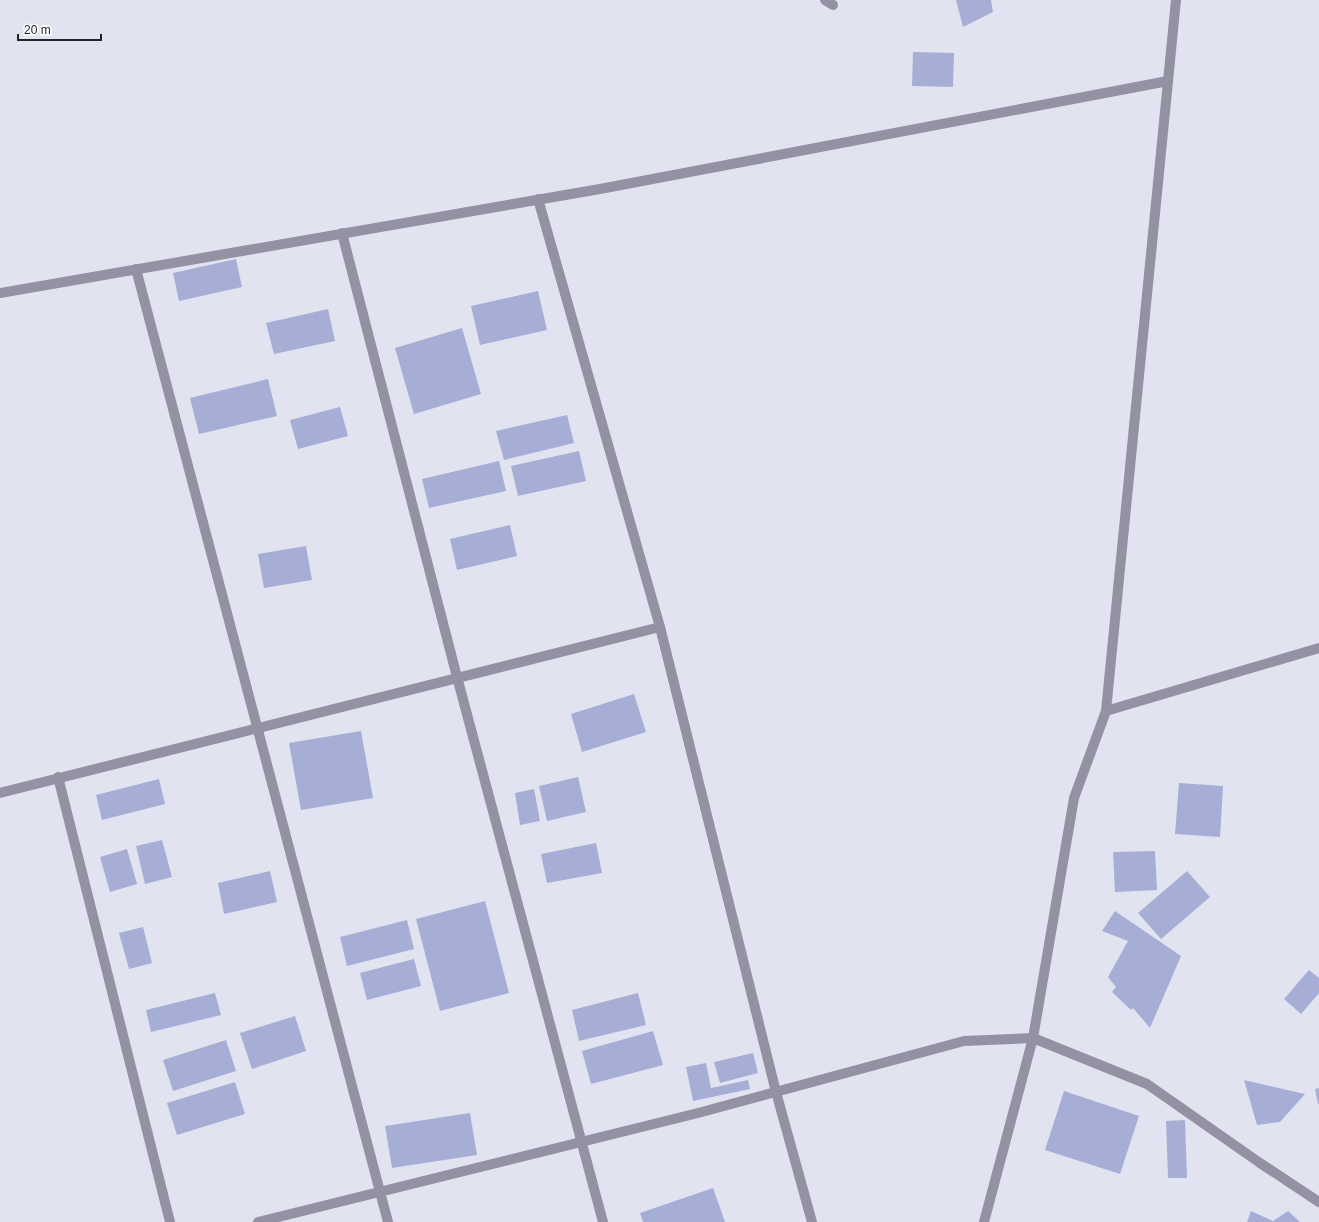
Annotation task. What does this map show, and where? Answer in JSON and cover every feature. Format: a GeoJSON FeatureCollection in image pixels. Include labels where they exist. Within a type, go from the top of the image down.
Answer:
{"type":"FeatureCollection","features":[{"type":"Feature","properties":{"kind":"street"},"geometry":{"type":"LineString","coordinates":[[984,1222],[1033,1038],[1074,798],[1106,711],[1176,0]]}},
{"type":"Feature","properties":{"kind":"street"},"geometry":{"type":"LineString","coordinates":[[0,293],[538,199],[1168,81]]}},
{"type":"Feature","properties":{"kind":"street"},"geometry":{"type":"LineString","coordinates":[[538,199],[660,627],[776,1092],[812,1222]]}},
{"type":"Feature","properties":{"kind":"street"},"geometry":{"type":"LineString","coordinates":[[342,234],[457,677],[603,1222]]}},
{"type":"Feature","properties":{"kind":"street"},"geometry":{"type":"LineString","coordinates":[[136,269],[388,1222]]}},
{"type":"Feature","properties":{"kind":"street"},"geometry":{"type":"LineString","coordinates":[[0,793],[58,777],[660,627]]}},
{"type":"Feature","properties":{"kind":"street"},"geometry":{"type":"LineString","coordinates":[[1106,711],[1319,648]]}},
{"type":"Feature","properties":{"kind":"street"},"geometry":{"type":"LineString","coordinates":[[58,777],[170,1222]]}},
{"type":"Feature","properties":{"kind":"street"},"geometry":{"type":"LineString","coordinates":[[258,1222],[582,1142],[776,1092],[964,1040],[1033,1038],[1147,1084],[1260,1163],[1319,1202]]}},
{"type":"Feature","properties":{"kind":"building"},"geometry":{"type":"Polygon","coordinates":[[[956,0],[991,0],[993,12],[963,27],[956,0]]]}},
{"type":"Feature","properties":{"kind":"building"},"geometry":{"type":"Polygon","coordinates":[[[913,52],[954,53],[953,87],[912,86],[913,52]]]}},
{"type":"Feature","properties":{"kind":"building"},"geometry":{"type":"Polygon","coordinates":[[[236,259],[242,287],[179,301],[173,273],[236,259]]]}},
{"type":"Feature","properties":{"kind":"building"},"geometry":{"type":"Polygon","coordinates":[[[538,291],[547,330],[480,345],[471,306],[538,291]]]}},
{"type":"Feature","properties":{"kind":"building"},"geometry":{"type":"Polygon","coordinates":[[[328,309],[335,341],[274,354],[266,323],[328,309]]]}},
{"type":"Feature","properties":{"kind":"building"},"geometry":{"type":"Polygon","coordinates":[[[462,328],[481,394],[414,414],[395,348],[462,328]]]}},
{"type":"Feature","properties":{"kind":"building"},"geometry":{"type":"Polygon","coordinates":[[[268,379],[277,416],[199,434],[190,398],[268,379]]]}},
{"type":"Feature","properties":{"kind":"building"},"geometry":{"type":"Polygon","coordinates":[[[340,407],[348,436],[298,449],[290,420],[340,407]]]}},
{"type":"Feature","properties":{"kind":"building"},"geometry":{"type":"Polygon","coordinates":[[[567,415],[574,443],[504,460],[496,431],[567,415]]]}},
{"type":"Feature","properties":{"kind":"building"},"geometry":{"type":"Polygon","coordinates":[[[579,451],[586,481],[518,496],[511,466],[579,451]]]}},
{"type":"Feature","properties":{"kind":"building"},"geometry":{"type":"Polygon","coordinates":[[[499,461],[506,491],[429,508],[422,479],[499,461]]]}},
{"type":"Feature","properties":{"kind":"building"},"geometry":{"type":"Polygon","coordinates":[[[510,525],[517,556],[457,570],[450,539],[510,525]]]}},
{"type":"Feature","properties":{"kind":"building"},"geometry":{"type":"Polygon","coordinates":[[[306,546],[312,580],[264,588],[258,554],[306,546]]]}},
{"type":"Feature","properties":{"kind":"building"},"geometry":{"type":"Polygon","coordinates":[[[634,694],[646,732],[582,752],[571,714],[634,694]]]}},
{"type":"Feature","properties":{"kind":"building"},"geometry":{"type":"Polygon","coordinates":[[[361,731],[373,798],[301,810],[289,743],[361,731]]]}},
{"type":"Feature","properties":{"kind":"building"},"geometry":{"type":"Polygon","coordinates":[[[578,777],[586,812],[547,821],[539,786],[578,777]]]}},
{"type":"Feature","properties":{"kind":"building"},"geometry":{"type":"Polygon","coordinates":[[[159,779],[165,804],[102,820],[96,795],[159,779]]]}},
{"type":"Feature","properties":{"kind":"building"},"geometry":{"type":"Polygon","coordinates":[[[1179,783],[1223,786],[1220,837],[1175,834],[1179,783]]]}},
{"type":"Feature","properties":{"kind":"building"},"geometry":{"type":"Polygon","coordinates":[[[534,789],[540,821],[520,825],[515,793],[534,789]]]}},
{"type":"Feature","properties":{"kind":"building"},"geometry":{"type":"Polygon","coordinates":[[[162,840],[172,877],[145,884],[136,846],[162,840]]]}},
{"type":"Feature","properties":{"kind":"building"},"geometry":{"type":"Polygon","coordinates":[[[596,843],[602,873],[547,883],[541,854],[596,843]]]}},
{"type":"Feature","properties":{"kind":"building"},"geometry":{"type":"Polygon","coordinates":[[[127,849],[137,884],[110,892],[100,857],[127,849]]]}},
{"type":"Feature","properties":{"kind":"building"},"geometry":{"type":"Polygon","coordinates":[[[1155,851],[1157,890],[1115,892],[1113,852],[1155,851]]]}},
{"type":"Feature","properties":{"kind":"building"},"geometry":{"type":"Polygon","coordinates":[[[270,871],[277,902],[224,914],[218,883],[270,871]]]}},
{"type":"Feature","properties":{"kind":"building"},"geometry":{"type":"Polygon","coordinates":[[[1187,871],[1210,897],[1161,939],[1138,913],[1187,871]]]}},
{"type":"Feature","properties":{"kind":"building"},"geometry":{"type":"Polygon","coordinates":[[[485,901],[509,993],[440,1011],[416,919],[485,901]]]}},
{"type":"Feature","properties":{"kind":"building"},"geometry":{"type":"Polygon","coordinates":[[[1115,911],[1181,956],[1150,1028],[1133,1008],[1131,1010],[1112,992],[1116,987],[1108,977],[1128,941],[1102,931],[1115,911]]]}},
{"type":"Feature","properties":{"kind":"building"},"geometry":{"type":"Polygon","coordinates":[[[407,920],[414,949],[347,966],[340,937],[407,920]]]}},
{"type":"Feature","properties":{"kind":"building"},"geometry":{"type":"Polygon","coordinates":[[[143,927],[152,963],[129,969],[119,933],[143,927]]]}},
{"type":"Feature","properties":{"kind":"building"},"geometry":{"type":"Polygon","coordinates":[[[414,959],[421,986],[367,1000],[360,973],[414,959]]]}},
{"type":"Feature","properties":{"kind":"building"},"geometry":{"type":"Polygon","coordinates":[[[1309,970],[1319,978],[1319,993],[1301,1014],[1284,999],[1309,970]]]}},
{"type":"Feature","properties":{"kind":"building"},"geometry":{"type":"Polygon","coordinates":[[[215,993],[221,1015],[151,1032],[146,1010],[215,993]]]}},
{"type":"Feature","properties":{"kind":"building"},"geometry":{"type":"Polygon","coordinates":[[[638,993],[646,1025],[579,1041],[572,1010],[638,993]]]}},
{"type":"Feature","properties":{"kind":"building"},"geometry":{"type":"Polygon","coordinates":[[[295,1016],[306,1051],[252,1069],[240,1033],[295,1016]]]}},
{"type":"Feature","properties":{"kind":"building"},"geometry":{"type":"Polygon","coordinates":[[[653,1031],[663,1065],[591,1084],[582,1051],[653,1031]]]}},
{"type":"Feature","properties":{"kind":"building"},"geometry":{"type":"Polygon","coordinates":[[[226,1040],[236,1071],[173,1091],[163,1060],[226,1040]]]}},
{"type":"Feature","properties":{"kind":"building"},"geometry":{"type":"Polygon","coordinates":[[[753,1053],[758,1073],[720,1083],[714,1062],[753,1053]]]}},
{"type":"Feature","properties":{"kind":"building"},"geometry":{"type":"Polygon","coordinates":[[[706,1063],[711,1088],[748,1080],[750,1089],[693,1101],[686,1067],[706,1063]]]}},
{"type":"Feature","properties":{"kind":"building"},"geometry":{"type":"Polygon","coordinates":[[[1244,1080],[1305,1094],[1280,1122],[1257,1125],[1244,1080]]]}},
{"type":"Feature","properties":{"kind":"building"},"geometry":{"type":"Polygon","coordinates":[[[235,1082],[245,1114],[177,1135],[167,1103],[235,1082]]]}},
{"type":"Feature","properties":{"kind":"building"},"geometry":{"type":"Polygon","coordinates":[[[1319,1088],[1319,1104],[1318,1104],[1315,1089],[1319,1088]]]}},
{"type":"Feature","properties":{"kind":"building"},"geometry":{"type":"Polygon","coordinates":[[[1064,1091],[1139,1116],[1120,1174],[1045,1150],[1064,1091]]]}},
{"type":"Feature","properties":{"kind":"building"},"geometry":{"type":"Polygon","coordinates":[[[470,1113],[477,1155],[392,1168],[385,1126],[470,1113]]]}},
{"type":"Feature","properties":{"kind":"building"},"geometry":{"type":"Polygon","coordinates":[[[1185,1120],[1187,1178],[1168,1178],[1166,1121],[1185,1120]]]}},
{"type":"Feature","properties":{"kind":"building"},"geometry":{"type":"Polygon","coordinates":[[[713,1188],[725,1222],[643,1222],[640,1213],[713,1188]]]}},
{"type":"Feature","properties":{"kind":"building"},"geometry":{"type":"Polygon","coordinates":[[[1251,1211],[1273,1221],[1288,1211],[1300,1222],[1247,1222],[1251,1211]]]}}]}
